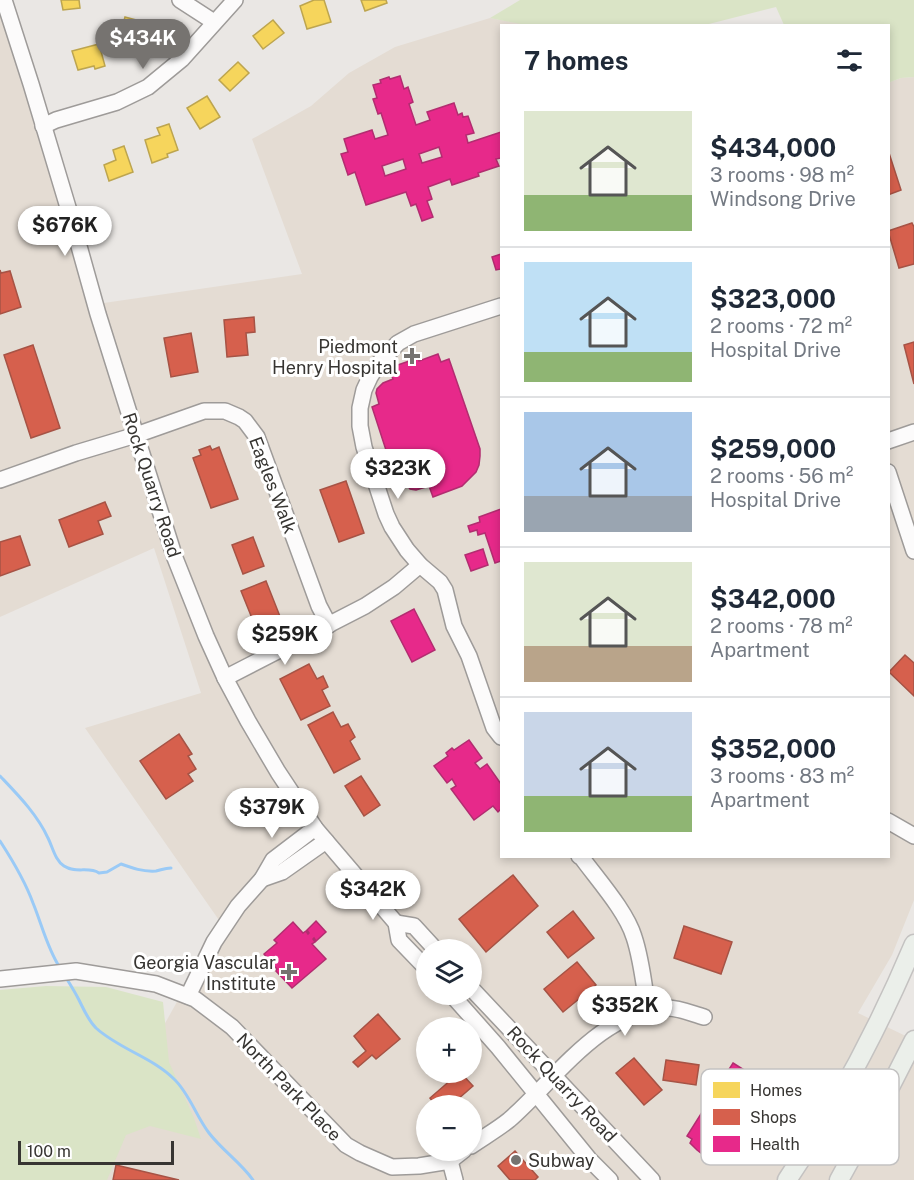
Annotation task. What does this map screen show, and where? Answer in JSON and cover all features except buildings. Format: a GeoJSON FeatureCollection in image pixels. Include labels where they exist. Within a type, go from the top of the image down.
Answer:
{"type":"FeatureCollection","features":[{"type":"Feature","properties":{"kind":"main road"},"geometry":{"type":"LineString","coordinates":[[854,1069],[872,1038],[914,944]]}},
{"type":"Feature","properties":{"kind":"main road"},"geometry":{"type":"LineString","coordinates":[[899,1070],[914,1040]]}},
{"type":"Feature","properties":{"kind":"main road"},"geometry":{"type":"LineString","coordinates":[[787,1180],[797,1165]]}},
{"type":"Feature","properties":{"kind":"main road"},"geometry":{"type":"LineString","coordinates":[[839,1180],[847,1165]]}},
{"type":"Feature","properties":{"kind":"street","name":"Rock Quarry Road"},"geometry":{"type":"LineString","coordinates":[[4,0],[70,214],[98,314],[175,558],[206,636],[225,678],[278,772],[315,828],[396,923],[399,940],[416,958]]}},
{"type":"Feature","properties":{"kind":"street"},"geometry":{"type":"LineString","coordinates":[[180,0],[214,22]]}},
{"type":"Feature","properties":{"kind":"street"},"geometry":{"type":"LineString","coordinates":[[43,126],[117,102],[148,87],[182,58],[235,0]]}},
{"type":"Feature","properties":{"kind":"street"},"geometry":{"type":"LineString","coordinates":[[500,306],[414,334],[398,343],[378,364],[370,377],[360,408],[360,426],[364,447],[386,514],[392,528],[407,550],[440,582],[445,590],[454,626],[469,656],[494,728],[500,736]]}},
{"type":"Feature","properties":{"kind":"street","name":"Eagles Walk"},"geometry":{"type":"LineString","coordinates":[[0,480],[199,412],[209,410],[230,412],[245,421],[262,449],[319,606],[329,625]]}},
{"type":"Feature","properties":{"kind":"street"},"geometry":{"type":"LineString","coordinates":[[890,440],[914,432]]}},
{"type":"Feature","properties":{"kind":"street"},"geometry":{"type":"LineString","coordinates":[[890,478],[914,551]]}},
{"type":"Feature","properties":{"kind":"street"},"geometry":{"type":"LineString","coordinates":[[225,678],[365,606],[382,596],[420,565]]}},
{"type":"Feature","properties":{"kind":"street"},"geometry":{"type":"LineString","coordinates":[[890,822],[914,836]]}},
{"type":"Feature","properties":{"kind":"street"},"geometry":{"type":"LineString","coordinates":[[188,996],[204,961],[238,906],[262,879],[273,860],[315,828]]}},
{"type":"Feature","properties":{"kind":"street"},"geometry":{"type":"LineString","coordinates":[[262,879],[282,872],[326,841]]}},
{"type":"Feature","properties":{"kind":"street"},"geometry":{"type":"LineString","coordinates":[[582,858],[622,912],[634,935],[642,967],[648,1011]]}},
{"type":"Feature","properties":{"kind":"street","name":"Rock Quarry Road"},"geometry":{"type":"LineString","coordinates":[[396,923],[414,926],[426,939]]}},
{"type":"Feature","properties":{"kind":"street","name":"North Park Place"},"geometry":{"type":"LineString","coordinates":[[0,979],[76,971],[156,984],[188,996],[232,1027],[346,1145],[360,1154],[392,1167],[450,1161]]}},
{"type":"Feature","properties":{"kind":"street","name":"Rock Quarry Road"},"geometry":{"type":"LineString","coordinates":[[482,1000],[652,1180]]}},
{"type":"Feature","properties":{"kind":"street","name":"Rock Quarry Road"},"geometry":{"type":"LineString","coordinates":[[461,1005],[537,1093],[589,1159],[610,1180]]}},
{"type":"Feature","properties":{"kind":"street"},"geometry":{"type":"LineString","coordinates":[[482,1139],[508,1121],[599,1035],[625,1018],[648,1011],[670,1008],[704,1017]]}},
{"type":"Feature","properties":{"kind":"street"},"geometry":{"type":"LineString","coordinates":[[450,1161],[455,1180]]}},
{"type":"Feature","properties":{"kind":"shaded area"},"geometry":{"type":"Polygon","coordinates":[[[0,6],[97,304],[302,274],[252,139],[311,106],[349,73],[395,47],[490,18],[525,24],[500,24],[500,858],[890,858],[890,82],[914,77],[914,900],[892,955],[858,1013],[914,1040],[914,1180],[64,1180],[149,1052],[221,923],[85,728],[201,693],[154,548],[0,617],[0,6]]]}},
{"type":"Feature","properties":{"kind":"green space"},"geometry":{"type":"Polygon","coordinates":[[[520,0],[914,0],[914,77],[890,82],[890,24],[784,24],[776,7],[709,24],[521,24],[490,18],[520,0]]]}},
{"type":"Feature","properties":{"kind":"green space"},"geometry":{"type":"Polygon","coordinates":[[[46,986],[106,987],[163,1002],[169,1062],[201,1139],[150,1126],[126,1135],[107,1180],[0,1180],[0,990],[46,986]]]}},
{"type":"Feature","properties":{"kind":"waterway"},"geometry":{"type":"LineString","coordinates":[[0,776],[33,813],[44,829],[56,857],[64,866],[99,873],[107,872],[121,864],[147,871],[171,868]]}},
{"type":"Feature","properties":{"kind":"waterway"},"geometry":{"type":"LineString","coordinates":[[0,841],[26,887],[60,968]]}},
{"type":"Feature","properties":{"kind":"waterway"},"geometry":{"type":"LineString","coordinates":[[65,976],[96,1028],[115,1042],[156,1065],[174,1079],[184,1091],[209,1133],[253,1180]]}},
{"type":"Feature","properties":{"kind":"place","name":"Piedmont Henry Hospital"},"geometry":{"type":"Point","coordinates":[412,356]}},
{"type":"Feature","properties":{"kind":"place","name":"Georgia Vascular Institute"},"geometry":{"type":"Point","coordinates":[289,972]}},
{"type":"Feature","properties":{"kind":"place","name":"Subway"},"geometry":{"type":"Point","coordinates":[516,1160]}}]}
